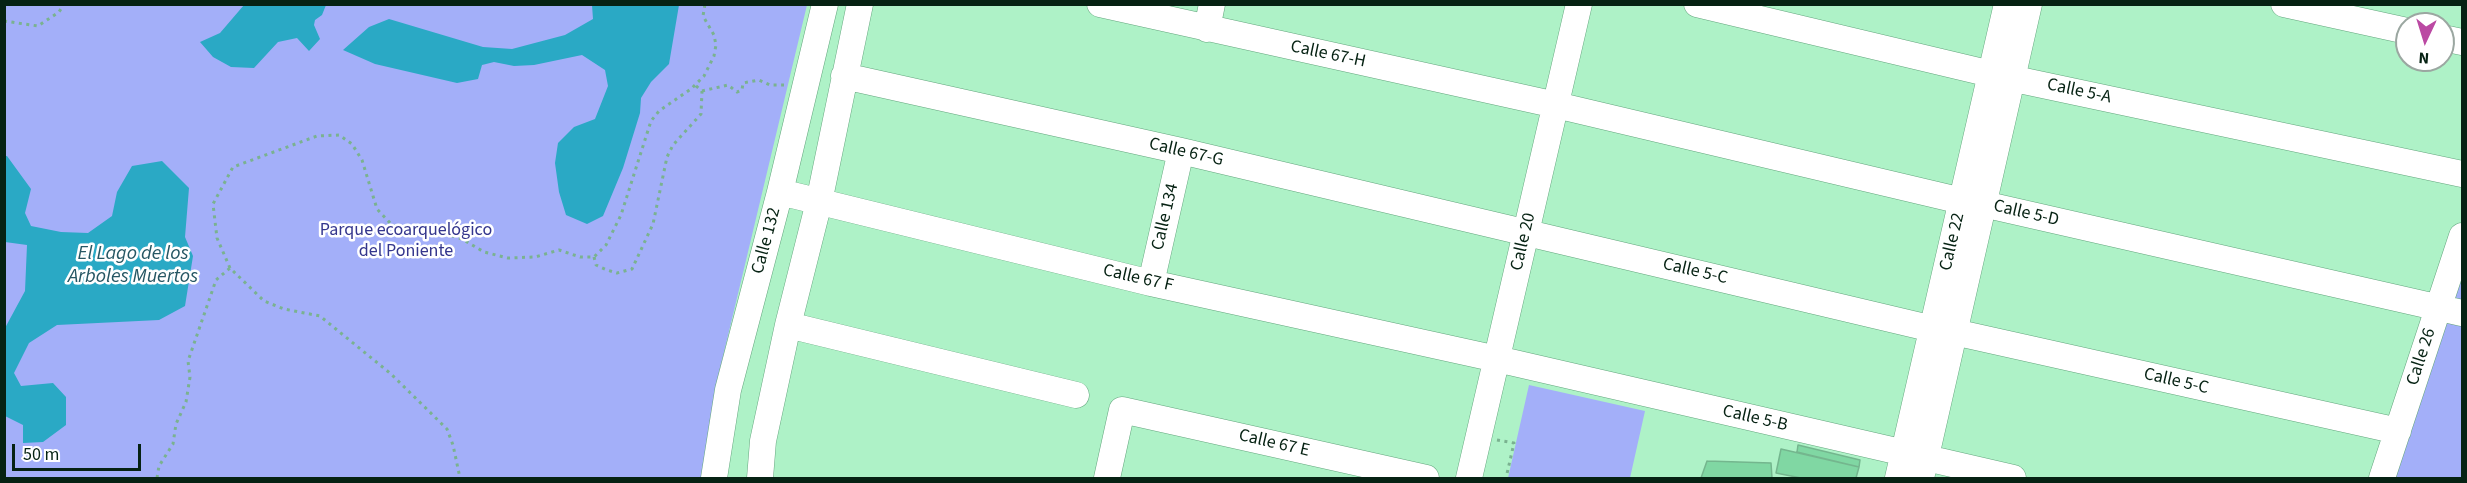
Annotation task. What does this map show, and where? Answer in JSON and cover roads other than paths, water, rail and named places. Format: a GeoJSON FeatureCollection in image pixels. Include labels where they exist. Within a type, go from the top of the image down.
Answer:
{"type":"FeatureCollection","features":[{"type":"Feature","properties":{"kind":"street","name":"Calle 132"},"geometry":{"type":"LineString","coordinates":[[714,478],[728,390],[780,192],[825,4]]}},
{"type":"Feature","properties":{"kind":"street"},"geometry":{"type":"LineString","coordinates":[[760,478],[763,441],[788,326],[819,202],[860,4]]}},
{"type":"Feature","properties":{"kind":"street","name":"Calle 67-H"},"geometry":{"type":"LineString","coordinates":[[1100,4],[1209,17],[1556,105]]}},
{"type":"Feature","properties":{"kind":"street","name":"Calle 20"},"geometry":{"type":"LineString","coordinates":[[1469,478],[1579,4]]}},
{"type":"Feature","properties":{"kind":"street","name":"Calle 5-A"},"geometry":{"type":"LineString","coordinates":[[1697,4],[2002,76],[2463,174]]}},
{"type":"Feature","properties":{"kind":"street","name":"Calle 22"},"geometry":{"type":"LineString","coordinates":[[2002,76],[2007,4]]}},
{"type":"Feature","properties":{"kind":"street","name":"Calle 22"},"geometry":{"type":"LineString","coordinates":[[1898,478],[1917,464],[1943,331],[2002,76],[2029,4]]}},
{"type":"Feature","properties":{"kind":"street"},"geometry":{"type":"LineString","coordinates":[[2284,4],[2395,28]]}},
{"type":"Feature","properties":{"kind":"street","name":"Calle 67-G"},"geometry":{"type":"LineString","coordinates":[[844,76],[1181,151],[1526,232]]}},
{"type":"Feature","properties":{"kind":"street","name":"Calle 5-D"},"geometry":{"type":"LineString","coordinates":[[1556,105],[1973,203],[2451,310]]}},
{"type":"Feature","properties":{"kind":"street","name":"Calle 134"},"geometry":{"type":"LineString","coordinates":[[1151,283],[1181,151]]}},
{"type":"Feature","properties":{"kind":"street","name":"Calle 67 F"},"geometry":{"type":"LineString","coordinates":[[780,192],[1151,283],[1497,359]]}},
{"type":"Feature","properties":{"kind":"street","name":"Calle 5-C"},"geometry":{"type":"LineString","coordinates":[[1526,232],[1943,331],[2398,431]]}},
{"type":"Feature","properties":{"kind":"street","name":"Calle 26"},"geometry":{"type":"LineString","coordinates":[[2382,478],[2398,431],[2451,310],[2463,236]]}},
{"type":"Feature","properties":{"kind":"street"},"geometry":{"type":"LineString","coordinates":[[788,326],[1076,395]]}},
{"type":"Feature","properties":{"kind":"street","name":"Calle 5-B"},"geometry":{"type":"LineString","coordinates":[[1497,359],[1917,464],[2013,478]]}},
{"type":"Feature","properties":{"kind":"street","name":"Calle 67 E"},"geometry":{"type":"LineString","coordinates":[[1107,478],[1122,410],[1426,478]]}},
{"type":"Feature","properties":{"kind":"water"},"geometry":{"type":"Polygon","coordinates":[[[244,5],[326,5],[314,25],[320,39],[309,51],[297,38],[278,42],[254,68],[231,67],[213,57],[200,42],[220,33],[244,5]]]}},
{"type":"Feature","properties":{"kind":"water"},"geometry":{"type":"Polygon","coordinates":[[[592,5],[679,5],[669,64],[651,82],[641,98],[640,113],[623,168],[603,216],[587,224],[566,215],[559,192],[555,163],[558,143],[574,127],[595,119],[608,86],[605,70],[582,55],[534,65],[514,66],[494,62],[482,65],[478,79],[457,83],[375,64],[343,50],[369,27],[389,19],[483,47],[512,49],[565,35],[593,19],[592,5]]]}},
{"type":"Feature","properties":{"kind":"water","name":"El Lago de los Arboles Muertos"},"geometry":{"type":"Polygon","coordinates":[[[5,156],[31,189],[25,213],[31,226],[61,232],[88,233],[112,216],[117,192],[132,166],[162,161],[189,188],[185,237],[193,256],[185,306],[159,320],[57,325],[29,343],[14,373],[21,386],[53,383],[66,397],[66,425],[43,442],[23,443],[23,425],[5,416],[5,328],[25,291],[27,245],[5,242],[5,156]]]}},
{"type":"Feature","properties":{"kind":"park label","name":"Parque ecoarquelógico del Poniente"},"geometry":{"type":"Point","coordinates":[406,241]}}]}
